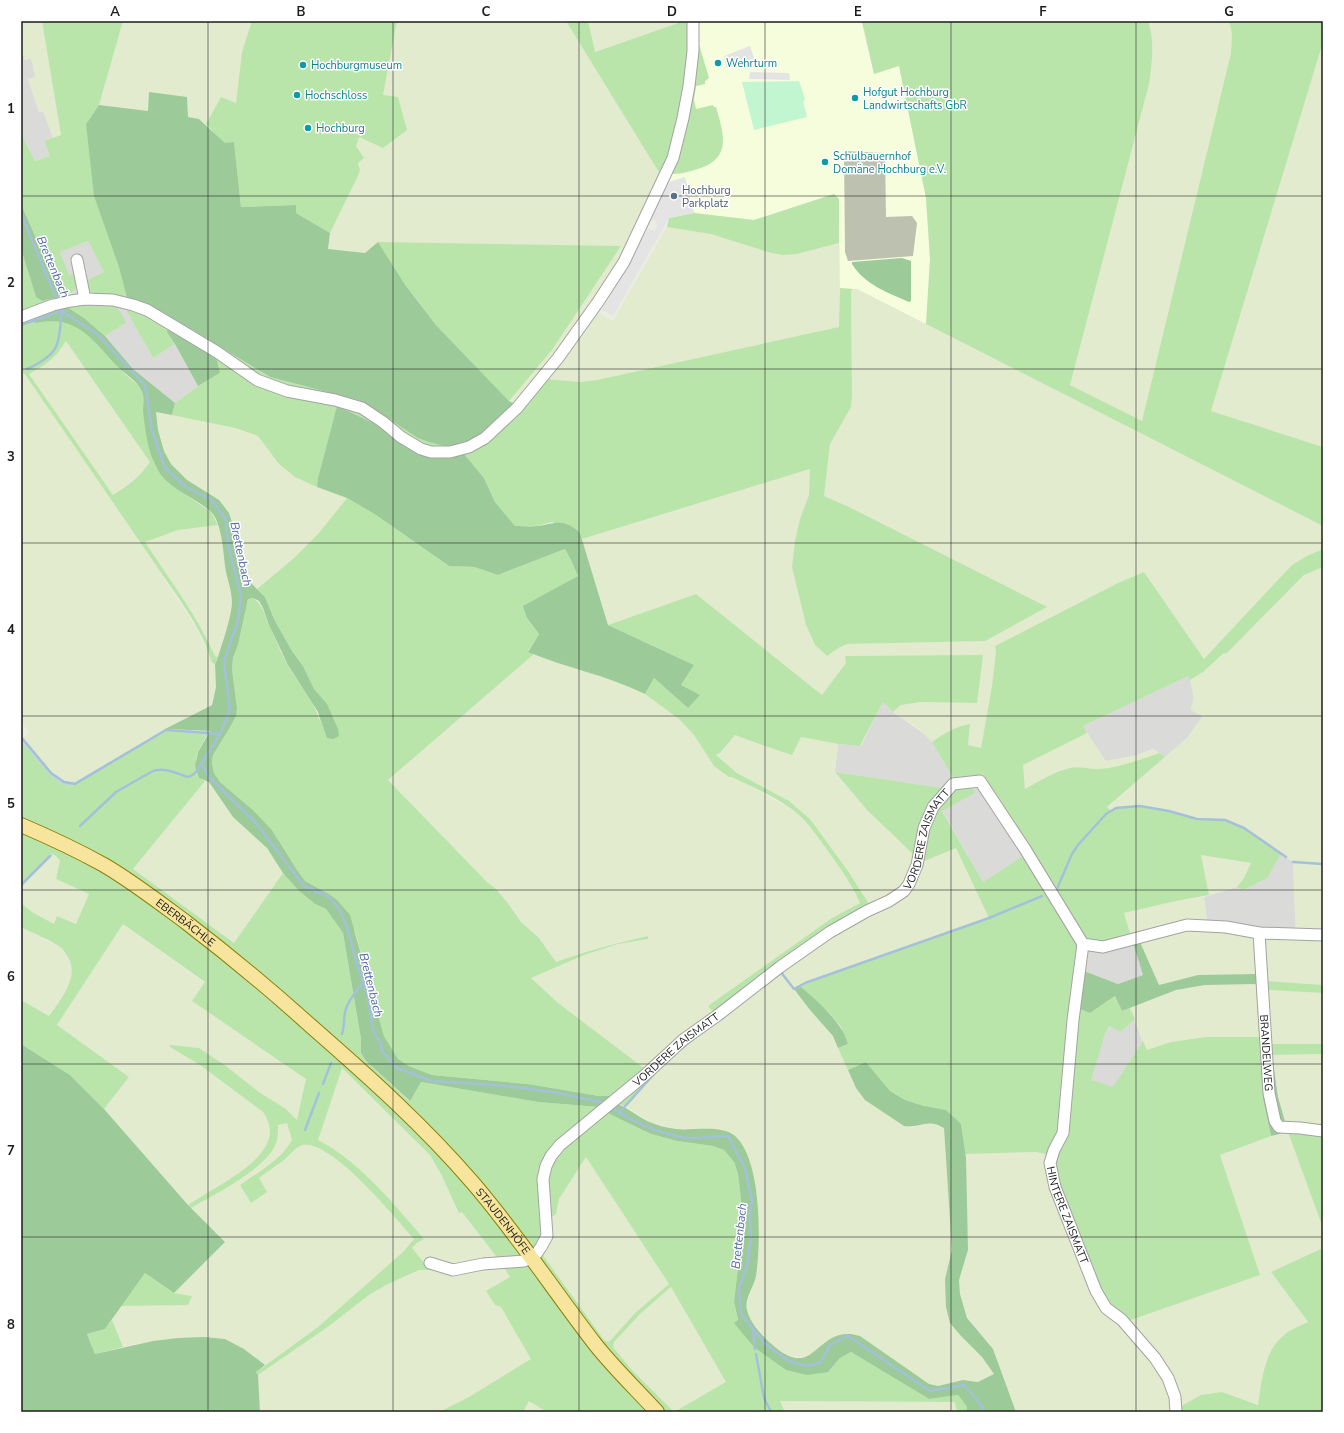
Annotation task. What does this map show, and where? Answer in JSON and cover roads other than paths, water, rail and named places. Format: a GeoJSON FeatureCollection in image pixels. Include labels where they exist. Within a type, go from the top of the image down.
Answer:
{"type":"FeatureCollection","features":[{"type":"Feature","properties":{"kind":"main road","name":"EBERBÄCHLE"},"geometry":{"type":"LineString","coordinates":[[21,826],[82,853],[106,866],[145,892],[244,968],[333,1045]]}},
{"type":"Feature","properties":{"kind":"main road","name":"STAUDENHÖFE"},"geometry":{"type":"LineString","coordinates":[[333,1045],[389,1096],[444,1150],[478,1188],[531,1256],[598,1347],[617,1370],[657,1412]]}},
{"type":"Feature","properties":{"kind":"street"},"geometry":{"type":"LineString","coordinates":[[21,317],[53,305],[85,299],[113,300],[133,305],[147,310],[218,352],[257,380],[287,391],[335,400],[362,408],[383,422],[401,437],[421,449],[431,452],[450,452],[469,446],[485,438],[517,408],[558,358],[598,302],[624,262],[673,158],[689,86],[693,51],[693,21]]}},
{"type":"Feature","properties":{"kind":"street"},"geometry":{"type":"LineString","coordinates":[[77,260],[85,299]]}},
{"type":"Feature","properties":{"kind":"street","name":"VORDERE ZAISMATT"},"geometry":{"type":"LineString","coordinates":[[531,1256],[537,1253],[542,1247],[547,1236],[543,1179],[550,1156],[560,1145],[645,1075],[683,1040],[780,967],[830,932],[868,911],[889,902],[904,891],[909,884],[917,865],[924,828],[933,807],[953,784],[980,781],[1026,848],[1083,944]]}},
{"type":"Feature","properties":{"kind":"street"},"geometry":{"type":"LineString","coordinates":[[1083,944],[1103,947],[1187,925],[1226,927],[1259,933],[1323,935]]}},
{"type":"Feature","properties":{"kind":"street","name":"BRANDELWEG"},"geometry":{"type":"LineString","coordinates":[[1259,933],[1269,1093],[1275,1121],[1279,1127],[1323,1131]]}},
{"type":"Feature","properties":{"kind":"street","name":"HINTERE ZAISMATT"},"geometry":{"type":"LineString","coordinates":[[1083,944],[1073,1020],[1063,1134],[1054,1150],[1050,1163],[1054,1187],[1096,1291],[1106,1308],[1122,1320],[1155,1358],[1168,1378],[1175,1397],[1176,1412]]}},
{"type":"Feature","properties":{"kind":"street"},"geometry":{"type":"LineString","coordinates":[[430,1263],[453,1270],[483,1264],[524,1261],[531,1256]]}},
{"type":"Feature","properties":{"kind":"waterway","name":"Brettenbach"},"geometry":{"type":"LineString","coordinates":[[21,214],[58,302]]}},
{"type":"Feature","properties":{"kind":"waterway","name":"Brettenbach"},"geometry":{"type":"LineString","coordinates":[[60,306],[62,311],[97,334],[145,385],[152,430],[165,468],[186,487],[212,500],[226,520],[228,544],[241,596],[238,621],[224,662],[230,710],[220,734],[202,763],[208,776],[255,822],[304,886],[329,897],[340,910],[347,927],[357,964],[367,992],[373,1030],[381,1044],[382,1051],[397,1068],[432,1081],[523,1088],[606,1103]]}},
{"type":"Feature","properties":{"kind":"waterway"},"geometry":{"type":"LineString","coordinates":[[21,325],[62,311],[60,333],[56,347],[46,358],[27,369]]}},
{"type":"Feature","properties":{"kind":"waterway"},"geometry":{"type":"LineString","coordinates":[[21,737],[51,773],[64,782],[75,784],[166,730],[220,734]]}},
{"type":"Feature","properties":{"kind":"waterway"},"geometry":{"type":"LineString","coordinates":[[80,826],[116,792],[151,772],[155,770],[165,770],[187,777],[194,774],[202,763]]}},
{"type":"Feature","properties":{"kind":"waterway"},"geometry":{"type":"LineString","coordinates":[[1056,891],[1072,854],[1078,845],[1106,814],[1116,808],[1140,806],[1169,811],[1197,819],[1225,820],[1244,828],[1286,857]]}},
{"type":"Feature","properties":{"kind":"waterway"},"geometry":{"type":"LineString","coordinates":[[21,885],[50,856]]}},
{"type":"Feature","properties":{"kind":"waterway"},"geometry":{"type":"LineString","coordinates":[[1293,862],[1323,864]]}},
{"type":"Feature","properties":{"kind":"waterway"},"geometry":{"type":"LineString","coordinates":[[780,971],[794,989],[805,983],[989,918],[1042,896]]}},
{"type":"Feature","properties":{"kind":"waterway"},"geometry":{"type":"LineString","coordinates":[[342,1034],[347,1005],[363,982]]}},
{"type":"Feature","properties":{"kind":"waterway"},"geometry":{"type":"LineString","coordinates":[[681,1049],[693,1039]]}},
{"type":"Feature","properties":{"kind":"waterway"},"geometry":{"type":"LineString","coordinates":[[323,1084],[331,1063]]}},
{"type":"Feature","properties":{"kind":"waterway"},"geometry":{"type":"LineString","coordinates":[[619,1113],[654,1074]]}},
{"type":"Feature","properties":{"kind":"waterway"},"geometry":{"type":"LineString","coordinates":[[305,1130],[319,1093]]}},
{"type":"Feature","properties":{"kind":"waterway","name":"Brettenbach"},"geometry":{"type":"LineString","coordinates":[[612,1107],[627,1117],[644,1125],[679,1137],[697,1138],[728,1136],[745,1168],[752,1201],[750,1213],[751,1238],[747,1266],[739,1289],[741,1314],[764,1343],[787,1360],[805,1366],[820,1363],[830,1345],[848,1336],[930,1391],[964,1385],[983,1407],[983,1412]]}},
{"type":"Feature","properties":{"kind":"waterway"},"geometry":{"type":"LineString","coordinates":[[753,1332],[755,1349]]}},
{"type":"Feature","properties":{"kind":"waterway"},"geometry":{"type":"LineString","coordinates":[[756,1354],[764,1398],[771,1412]]}},
{"type":"Feature","properties":{"kind":"place","name":"Wehrturm"},"geometry":{"type":"Point","coordinates":[718,63]}},
{"type":"Feature","properties":{"kind":"place","name":"Hochburgmuseum"},"geometry":{"type":"Point","coordinates":[303,65]}},
{"type":"Feature","properties":{"kind":"place","name":"Hochschloss"},"geometry":{"type":"Point","coordinates":[297,95]}},
{"type":"Feature","properties":{"kind":"place","name":"Hofgut Hochburg Landwirtschafts GbR"},"geometry":{"type":"Point","coordinates":[855,98]}},
{"type":"Feature","properties":{"kind":"place","name":"Hochburg"},"geometry":{"type":"Point","coordinates":[308,128]}},
{"type":"Feature","properties":{"kind":"place","name":"Schulbauernhof Domäne Hochburg e.V."},"geometry":{"type":"Point","coordinates":[825,162]}},
{"type":"Feature","properties":{"kind":"place","name":"Hochburg Parkplatz"},"geometry":{"type":"Point","coordinates":[674,196]}}]}
